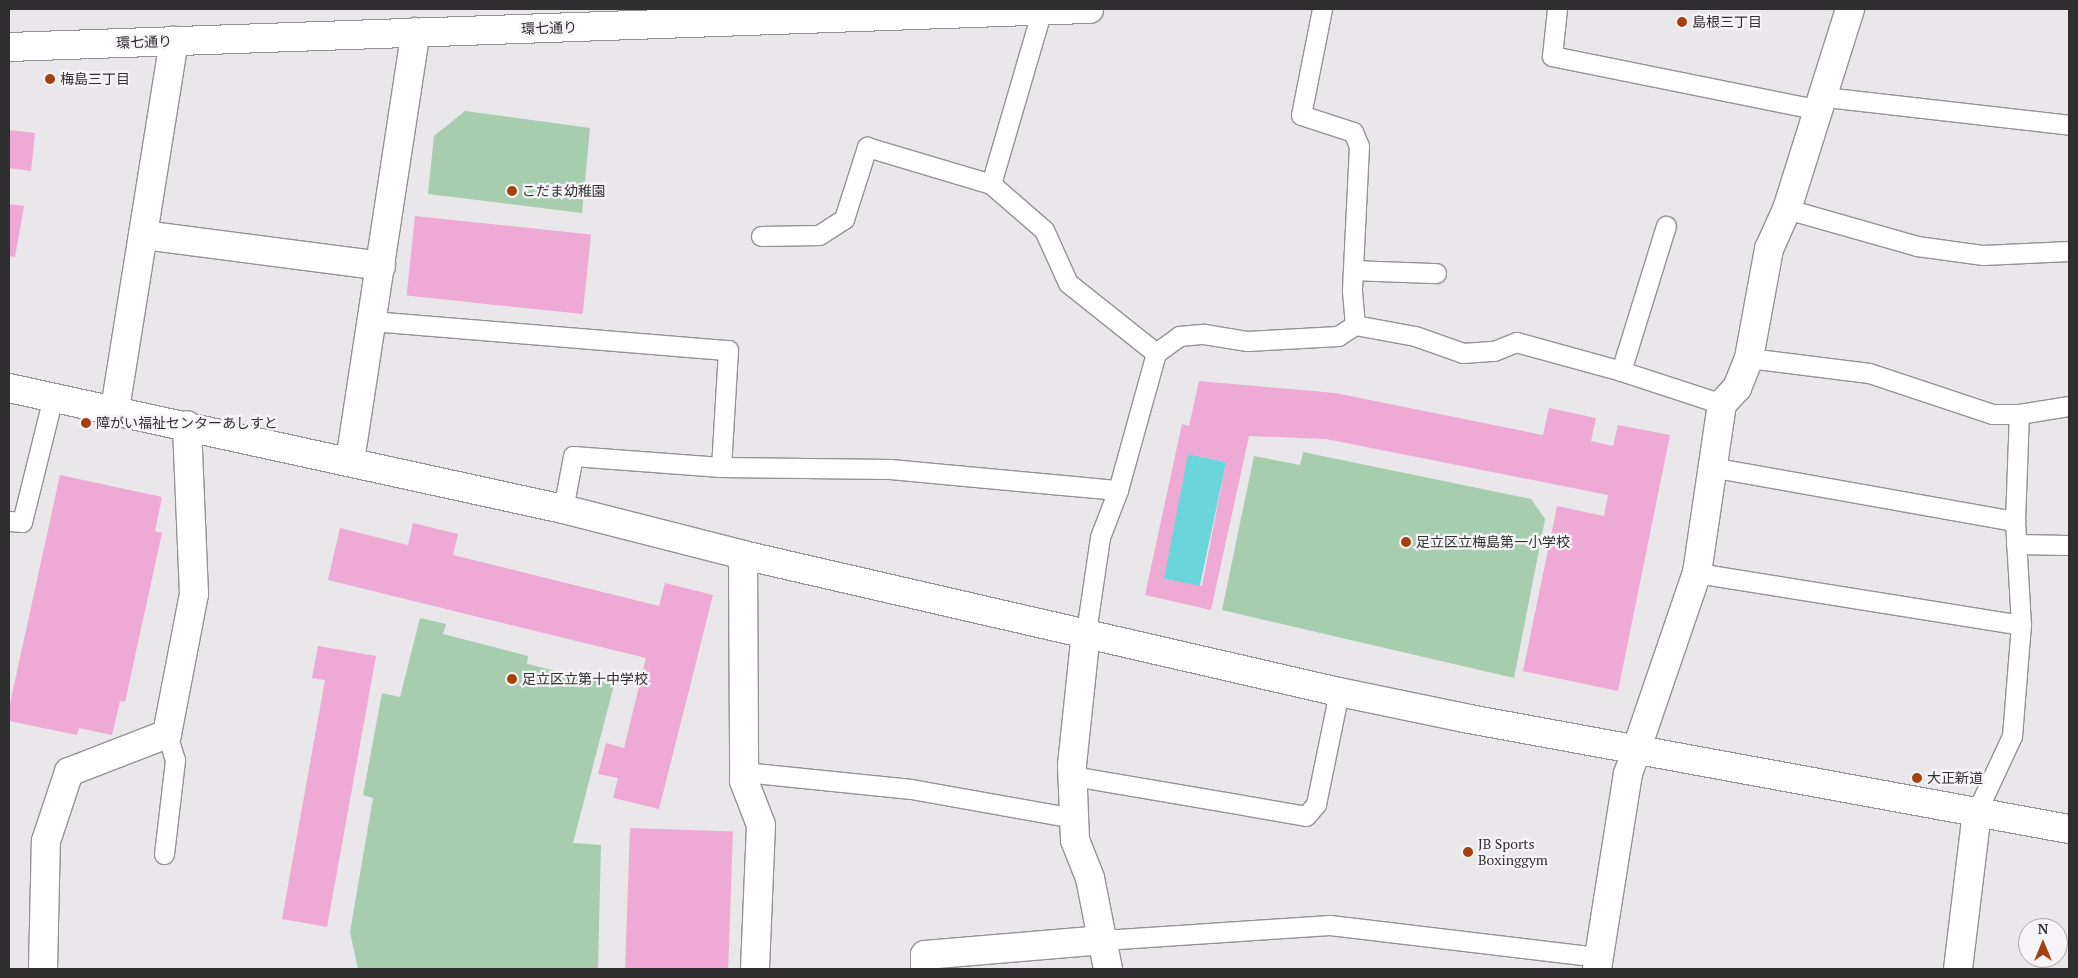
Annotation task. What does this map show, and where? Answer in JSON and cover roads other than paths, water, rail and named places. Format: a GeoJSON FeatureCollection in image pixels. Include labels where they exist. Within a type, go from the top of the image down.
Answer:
{"type":"FeatureCollection","features":[{"type":"Feature","properties":{"kind":"street","name":"環七通り"},"geometry":{"type":"LineString","coordinates":[[9,47],[416,32],[739,16],[1089,9]]}},
{"type":"Feature","properties":{"kind":"street"},"geometry":{"type":"LineString","coordinates":[[1598,963],[1628,774],[1638,750],[1697,573],[1711,467],[1722,404],[1737,388],[1749,358],[1769,250],[1787,209],[1822,104],[1850,9]]}},
{"type":"Feature","properties":{"kind":"street"},"geometry":{"type":"LineString","coordinates":[[350,461],[416,32]]}},
{"type":"Feature","properties":{"kind":"street"},"geometry":{"type":"LineString","coordinates":[[114,409],[174,41]]}},
{"type":"Feature","properties":{"kind":"street"},"geometry":{"type":"LineString","coordinates":[[143,235],[381,266]]}},
{"type":"Feature","properties":{"kind":"street"},"geometry":{"type":"LineString","coordinates":[[9,388],[114,409],[563,509],[743,555],[1086,632],[1339,692],[1638,750],[2069,829]]}},
{"type":"Feature","properties":{"kind":"street"},"geometry":{"type":"LineString","coordinates":[[43,969],[46,841],[69,772],[167,734],[194,594],[187,425]]}},
{"type":"Feature","properties":{"kind":"street"},"geometry":{"type":"LineString","coordinates":[[743,555],[744,781],[761,825],[755,969]]}},
{"type":"Feature","properties":{"kind":"street"},"geometry":{"type":"LineString","coordinates":[[1086,632],[1073,776],[1075,840],[1090,878],[1108,969]]}},
{"type":"Feature","properties":{"kind":"street"},"geometry":{"type":"LineString","coordinates":[[1958,969],[1977,811]]}},
{"type":"Feature","properties":{"kind":"street"},"geometry":{"type":"LineString","coordinates":[[925,969],[925,955],[1103,940]]}},
{"type":"Feature","properties":{"kind":"lane"},"geometry":{"type":"LineString","coordinates":[[1322,9],[1301,115],[1353,132],[1359,146],[1353,270],[1355,325]]}},
{"type":"Feature","properties":{"kind":"lane"},"geometry":{"type":"LineString","coordinates":[[1557,9],[1552,56],[1822,104],[2069,125]]}},
{"type":"Feature","properties":{"kind":"lane"},"geometry":{"type":"LineString","coordinates":[[991,184],[1042,10]]}},
{"type":"Feature","properties":{"kind":"lane"},"geometry":{"type":"LineString","coordinates":[[761,236],[819,235],[844,219],[867,147],[991,184],[1044,230],[1068,283],[1156,352]]}},
{"type":"Feature","properties":{"kind":"lane"},"geometry":{"type":"LineString","coordinates":[[1787,209],[1917,246],[1983,255],[2069,251]]}},
{"type":"Feature","properties":{"kind":"lane"},"geometry":{"type":"LineString","coordinates":[[1621,371],[1666,226]]}},
{"type":"Feature","properties":{"kind":"lane"},"geometry":{"type":"LineString","coordinates":[[1353,270],[1436,273]]}},
{"type":"Feature","properties":{"kind":"lane"},"geometry":{"type":"LineString","coordinates":[[372,321],[728,350],[721,467]]}},
{"type":"Feature","properties":{"kind":"lane"},"geometry":{"type":"LineString","coordinates":[[1086,632],[1100,537],[1118,490],[1156,352],[1179,336],[1204,334],[1247,341],[1338,336],[1355,325],[1415,336],[1463,353],[1494,351],[1516,342],[1621,371],[1722,404]]}},
{"type":"Feature","properties":{"kind":"lane"},"geometry":{"type":"LineString","coordinates":[[1749,358],[1869,374],[1992,414],[2019,414],[2069,406]]}},
{"type":"Feature","properties":{"kind":"lane"},"geometry":{"type":"LineString","coordinates":[[9,521],[22,522],[53,397]]}},
{"type":"Feature","properties":{"kind":"lane"},"geometry":{"type":"LineString","coordinates":[[1977,811],[2012,736],[2021,626],[2015,521],[2019,414]]}},
{"type":"Feature","properties":{"kind":"lane"},"geometry":{"type":"LineString","coordinates":[[563,509],[573,456],[721,467],[890,469],[1118,490]]}},
{"type":"Feature","properties":{"kind":"lane"},"geometry":{"type":"LineString","coordinates":[[1711,467],[2015,521]]}},
{"type":"Feature","properties":{"kind":"lane"},"geometry":{"type":"LineString","coordinates":[[2016,544],[2069,545]]}},
{"type":"Feature","properties":{"kind":"lane"},"geometry":{"type":"LineString","coordinates":[[1697,573],[2021,626]]}},
{"type":"Feature","properties":{"kind":"lane"},"geometry":{"type":"LineString","coordinates":[[1073,776],[1306,816],[1316,804],[1339,692]]}},
{"type":"Feature","properties":{"kind":"lane"},"geometry":{"type":"LineString","coordinates":[[164,854],[176,760],[167,734]]}},
{"type":"Feature","properties":{"kind":"lane"},"geometry":{"type":"LineString","coordinates":[[744,772],[911,789],[1074,818]]}},
{"type":"Feature","properties":{"kind":"lane"},"geometry":{"type":"LineString","coordinates":[[1103,940],[1330,924],[1598,963]]}},
{"type":"Feature","properties":{"kind":"water"},"geometry":{"type":"Polygon","coordinates":[[[1188,454],[1226,462],[1200,586],[1162,578],[1188,454]]]}},
{"type":"Feature","properties":{"kind":"place","name":"島根三丁目"},"geometry":{"type":"Point","coordinates":[1682,22]}},
{"type":"Feature","properties":{"kind":"place","name":"梅島三丁目"},"geometry":{"type":"Point","coordinates":[50,79]}},
{"type":"Feature","properties":{"kind":"place","name":"こだま幼稚園"},"geometry":{"type":"Point","coordinates":[512,191]}},
{"type":"Feature","properties":{"kind":"place","name":"障がい福祉センターあしすと"},"geometry":{"type":"Point","coordinates":[86,423]}},
{"type":"Feature","properties":{"kind":"place","name":"足立区立梅島第一小学校"},"geometry":{"type":"Point","coordinates":[1406,542]}},
{"type":"Feature","properties":{"kind":"place","name":"足立区立第十中学校"},"geometry":{"type":"Point","coordinates":[512,679]}},
{"type":"Feature","properties":{"kind":"place","name":"大正新道"},"geometry":{"type":"Point","coordinates":[1917,778]}},
{"type":"Feature","properties":{"kind":"place","name":"JB Sports Boxinggym"},"geometry":{"type":"Point","coordinates":[1468,852]}}]}
